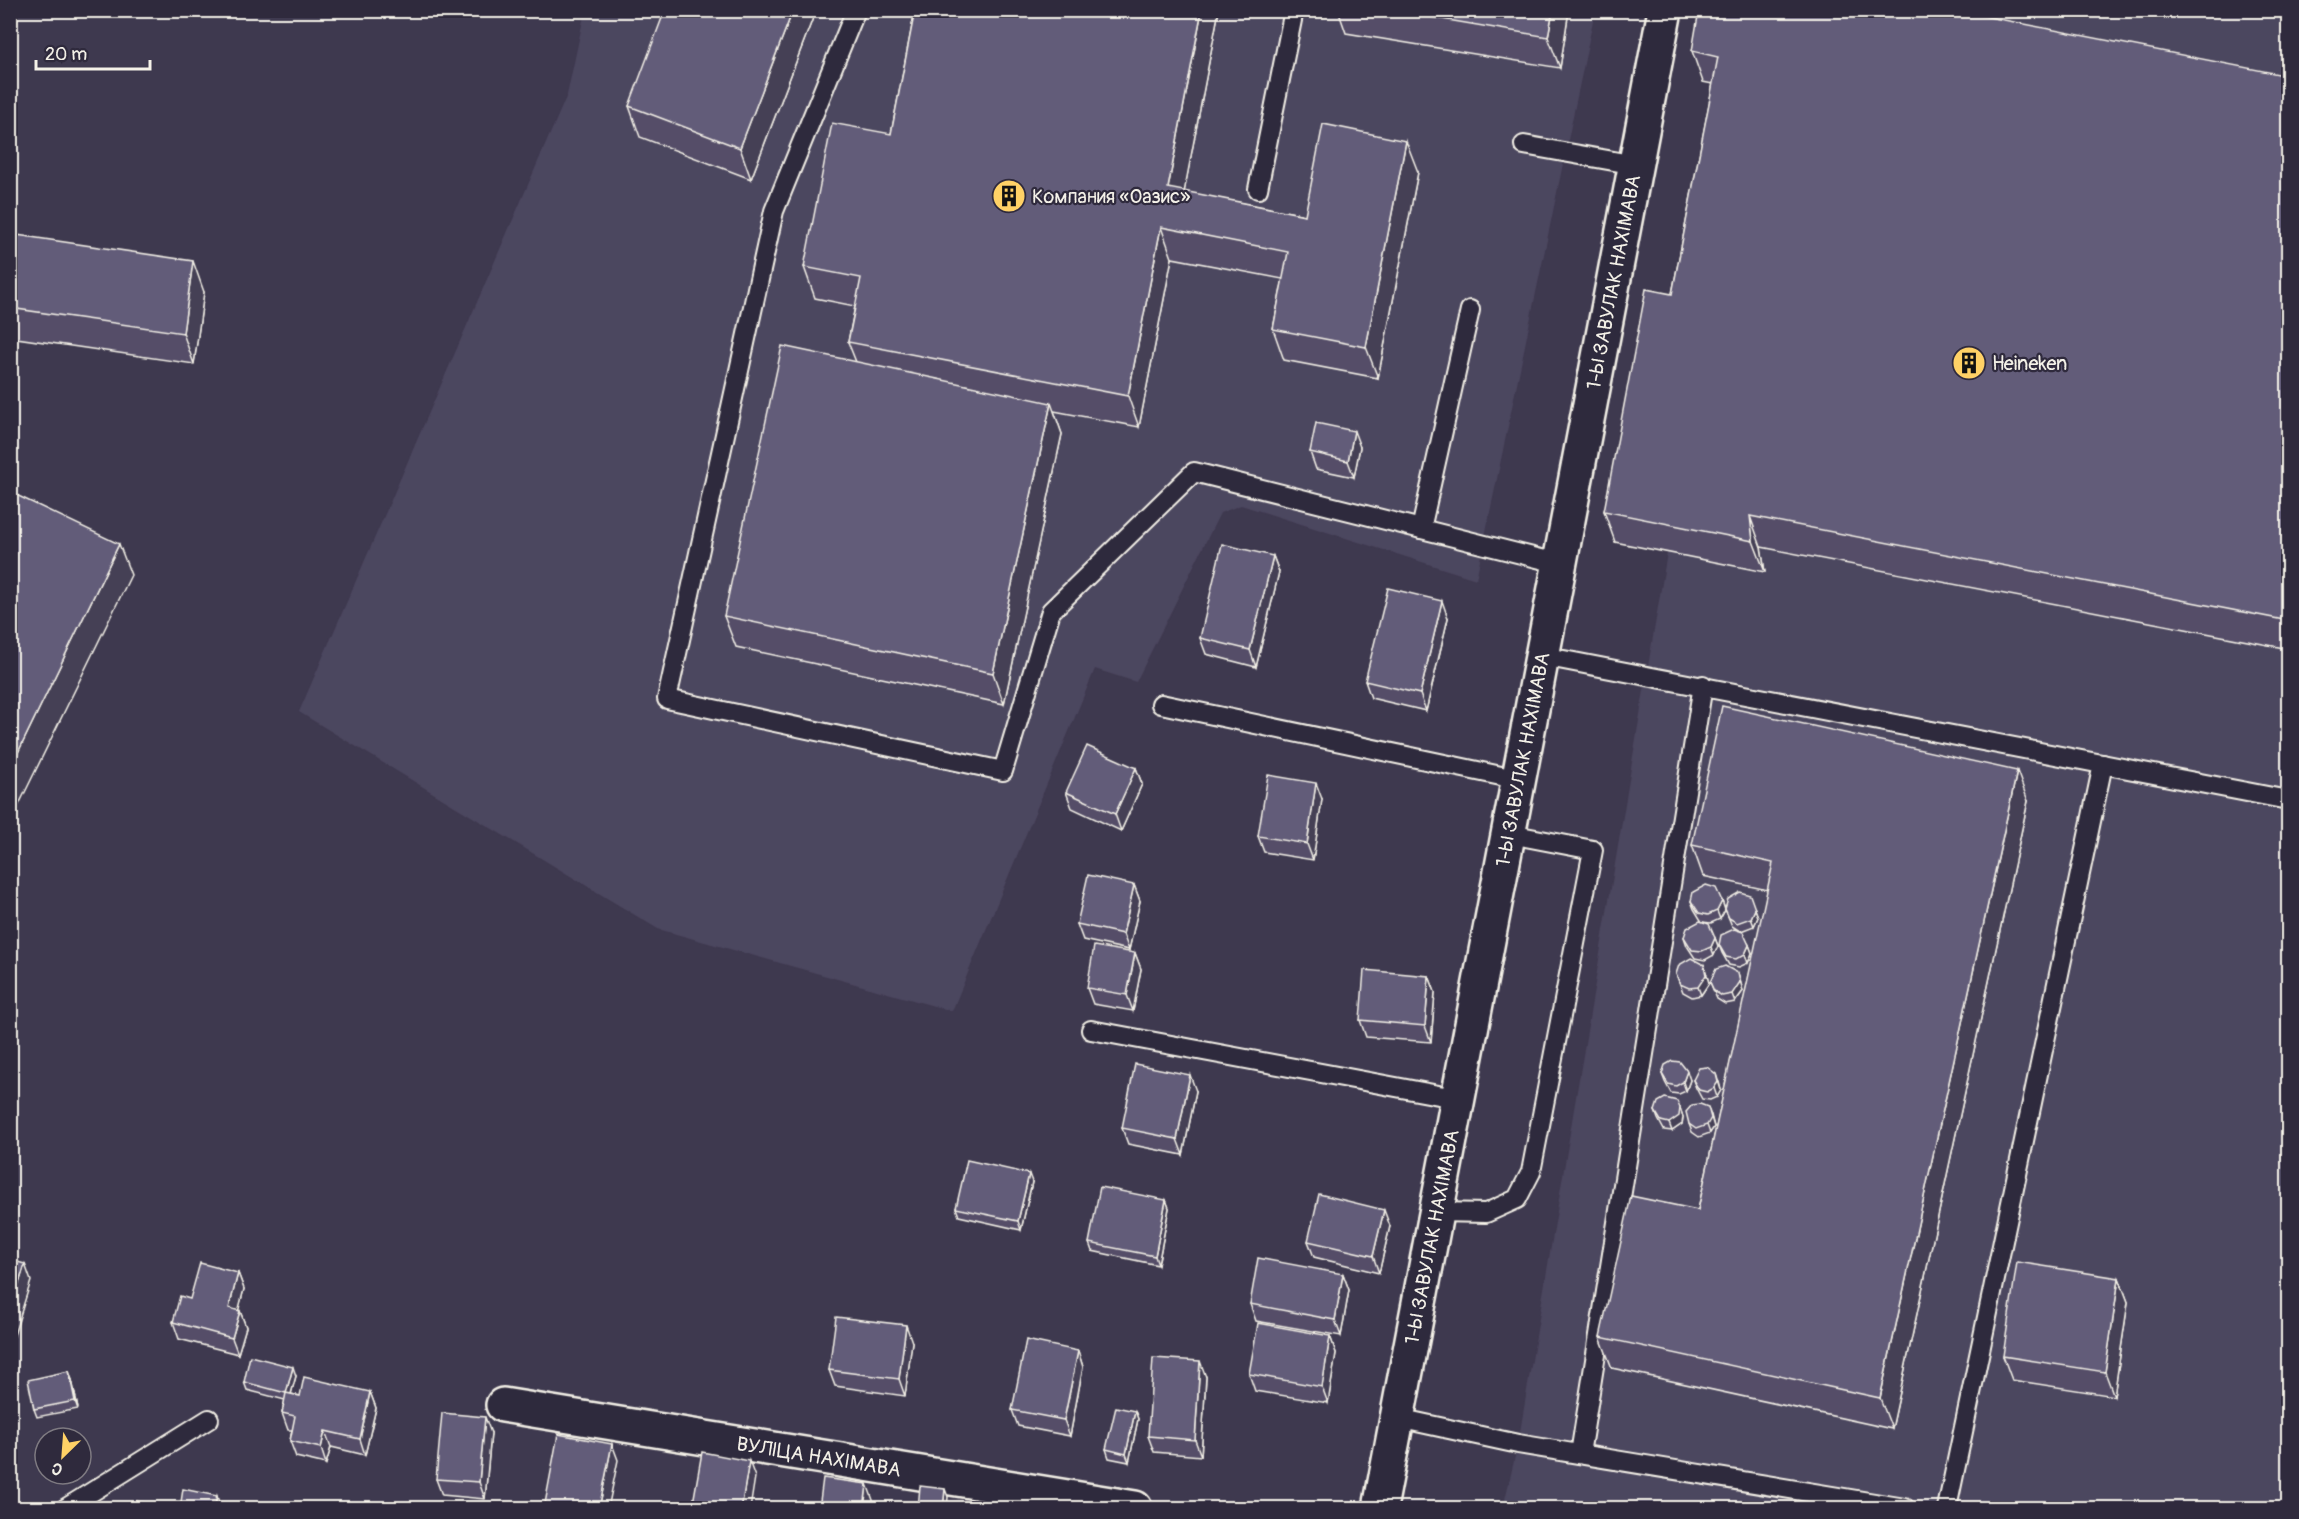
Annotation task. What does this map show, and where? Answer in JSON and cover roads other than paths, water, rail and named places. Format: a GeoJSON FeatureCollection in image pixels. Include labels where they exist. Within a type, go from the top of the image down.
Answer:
{"type":"FeatureCollection","features":[{"type":"Feature","properties":{"kind":"street","name":"1-Ы ЗАВУЛАК НАХІМАВА"},"geometry":{"type":"LineString","coordinates":[[1380,1509],[1460,1099],[1665,10]]}},
{"type":"Feature","properties":{"kind":"street","name":"ВУЛІЦА НАХІМАВА"},"geometry":{"type":"LineString","coordinates":[[503,1405],[1135,1509]]}},
{"type":"Feature","properties":{"kind":"lane"},"geometry":{"type":"LineString","coordinates":[[856,10],[774,211],[667,699],[1003,771],[1050,611],[1194,472],[1561,564]]}},
{"type":"Feature","properties":{"kind":"lane"},"geometry":{"type":"LineString","coordinates":[[1258,189],[1294,10]]}},
{"type":"Feature","properties":{"kind":"lane"},"geometry":{"type":"LineString","coordinates":[[1524,145],[1636,165]]}},
{"type":"Feature","properties":{"kind":"lane"},"geometry":{"type":"LineString","coordinates":[[1421,529],[1470,310]]}},
{"type":"Feature","properties":{"kind":"lane"},"geometry":{"type":"LineString","coordinates":[[1543,656],[2289,800]]}},
{"type":"Feature","properties":{"kind":"lane"},"geometry":{"type":"LineString","coordinates":[[1580,1454],[1702,685]]}},
{"type":"Feature","properties":{"kind":"lane"},"geometry":{"type":"LineString","coordinates":[[1161,704],[1520,780]]}},
{"type":"Feature","properties":{"kind":"lane"},"geometry":{"type":"LineString","coordinates":[[1947,1509],[2103,764]]}},
{"type":"Feature","properties":{"kind":"lane"},"geometry":{"type":"LineString","coordinates":[[1438,1212],[1486,1213],[1507,1204],[1517,1199],[1531,1172],[1593,850],[1510,834]]}},
{"type":"Feature","properties":{"kind":"lane"},"geometry":{"type":"LineString","coordinates":[[1091,1030],[1460,1099]]}},
{"type":"Feature","properties":{"kind":"lane"},"geometry":{"type":"LineString","coordinates":[[1398,1418],[1580,1454],[1905,1509]]}},
{"type":"Feature","properties":{"kind":"lane"},"geometry":{"type":"LineString","coordinates":[[66,1509],[209,1419]]}},
{"type":"Feature","properties":{"kind":"place","name":"Компания «Оазис»"},"geometry":{"type":"Point","coordinates":[1009,196]}},
{"type":"Feature","properties":{"kind":"place","name":"Heineken"},"geometry":{"type":"Point","coordinates":[1969,363]}}]}
